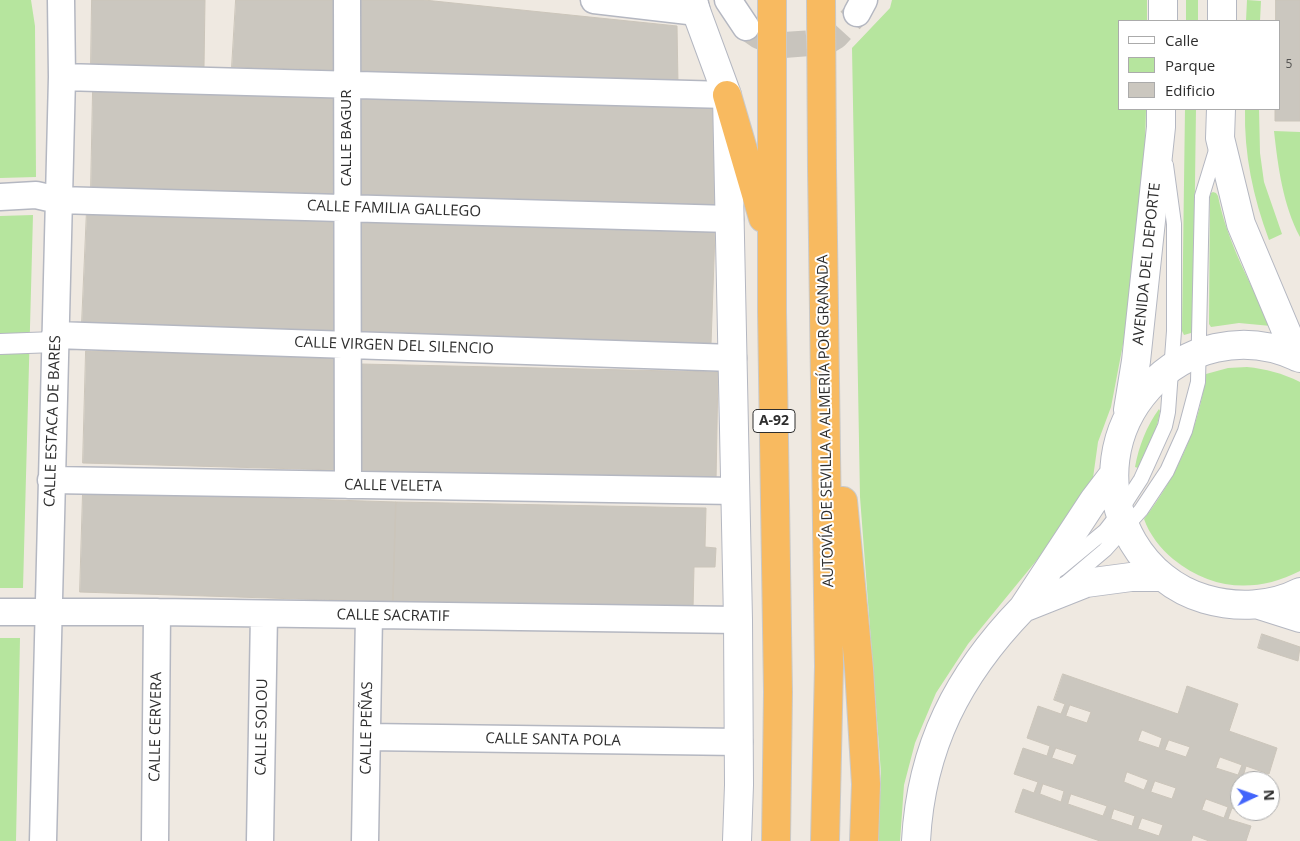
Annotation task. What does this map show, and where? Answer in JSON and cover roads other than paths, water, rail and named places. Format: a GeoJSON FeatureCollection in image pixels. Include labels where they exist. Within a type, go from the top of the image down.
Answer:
{"type":"FeatureCollection","features":[{"type":"Feature","properties":{"kind":"highway","name":"A-92"},"geometry":{"type":"LineString","coordinates":[[772,0],[772,249],[778,692],[776,841]]}},
{"type":"Feature","properties":{"kind":"highway","name":"AUTOVÍA DE SEVILLA A ALMERÍA POR GRANADA"},"geometry":{"type":"LineString","coordinates":[[821,0],[829,666],[825,841]]}},
{"type":"Feature","properties":{"kind":"highway"},"geometry":{"type":"LineString","coordinates":[[727,94],[772,249]]}},
{"type":"Feature","properties":{"kind":"highway"},"geometry":{"type":"LineString","coordinates":[[824,308],[859,670],[866,784],[864,841]]}},
{"type":"Feature","properties":{"kind":"street","name":"CALLE ESTACA DE BARES"},"geometry":{"type":"LineString","coordinates":[[43,841],[62,77],[61,0]]}},
{"type":"Feature","properties":{"kind":"street","name":"CALLE BAGUR"},"geometry":{"type":"LineString","coordinates":[[347,0],[348,485]]}},
{"type":"Feature","properties":{"kind":"street"},"geometry":{"type":"LineString","coordinates":[[594,0],[694,4],[727,94],[738,620],[739,785],[736,841]]}},
{"type":"Feature","properties":{"kind":"street"},"geometry":{"type":"LineString","coordinates":[[728,0],[746,27]]}},
{"type":"Feature","properties":{"kind":"street"},"geometry":{"type":"LineString","coordinates":[[1163,0],[1163,20]]}},
{"type":"Feature","properties":{"kind":"street"},"geometry":{"type":"LineString","coordinates":[[1222,0],[1222,20]]}},
{"type":"Feature","properties":{"kind":"street"},"geometry":{"type":"LineString","coordinates":[[62,77],[727,94]]}},
{"type":"Feature","properties":{"kind":"street","name":"AVENIDA DEL DEPORTE"},"geometry":{"type":"LineString","coordinates":[[1221,110],[1220,138],[1241,224],[1299,358]]}},
{"type":"Feature","properties":{"kind":"street","name":"AVENIDA DEL DEPORTE"},"geometry":{"type":"LineString","coordinates":[[1161,118],[1136,361],[1126,419],[1119,437],[1115,456],[1113,476],[1122,521],[1140,555],[1162,577],[1192,595],[1224,604],[1259,605],[1300,618]]}},
{"type":"Feature","properties":{"kind":"street","name":"CALLE FAMILIA GALLEGO"},"geometry":{"type":"LineString","coordinates":[[0,197],[36,195],[58,200],[730,219]]}},
{"type":"Feature","properties":{"kind":"street"},"geometry":{"type":"LineString","coordinates":[[0,344],[55,338]]}},
{"type":"Feature","properties":{"kind":"street","name":"CALLE VIRGEN DEL SILENCIO"},"geometry":{"type":"LineString","coordinates":[[55,338],[348,345],[733,358]]}},
{"type":"Feature","properties":{"kind":"street","name":"AVENIDA DEL DEPORTE"},"geometry":{"type":"LineString","coordinates":[[1126,419],[1146,390],[1172,366],[1199,353],[1221,347],[1243,345],[1265,347],[1299,358]]}},
{"type":"Feature","properties":{"kind":"street"},"geometry":{"type":"LineString","coordinates":[[916,841],[923,783],[930,756],[944,717],[962,684],[980,658],[1009,623],[1036,597],[1094,500],[1113,476]]}},
{"type":"Feature","properties":{"kind":"street","name":"CALLE VELETA"},"geometry":{"type":"LineString","coordinates":[[51,480],[735,491]]}},
{"type":"Feature","properties":{"kind":"street"},"geometry":{"type":"LineString","coordinates":[[1036,597],[1086,583],[1131,577],[1162,577]]}},
{"type":"Feature","properties":{"kind":"street","name":"AVENIDA DEL DEPORTE"},"geometry":{"type":"LineString","coordinates":[[1259,605],[1290,597],[1300,592]]}},
{"type":"Feature","properties":{"kind":"street","name":"CALLE SACRATIF"},"geometry":{"type":"LineString","coordinates":[[0,612],[157,612],[738,620]]}},
{"type":"Feature","properties":{"kind":"street","name":"CALLE CERVERA"},"geometry":{"type":"LineString","coordinates":[[155,841],[157,612]]}},
{"type":"Feature","properties":{"kind":"street","name":"CALLE SOLOU"},"geometry":{"type":"LineString","coordinates":[[260,841],[264,614]]}},
{"type":"Feature","properties":{"kind":"street","name":"CALLE PEÑAS"},"geometry":{"type":"LineString","coordinates":[[365,841],[369,616]]}},
{"type":"Feature","properties":{"kind":"street","name":"CALLE SANTA POLA"},"geometry":{"type":"LineString","coordinates":[[367,737],[738,742]]}},
{"type":"Feature","properties":{"kind":"lane"},"geometry":{"type":"LineString","coordinates":[[1122,521],[1165,426],[1168,412],[1174,332],[1174,224],[1161,118]]}},
{"type":"Feature","properties":{"kind":"lane"},"geometry":{"type":"LineString","coordinates":[[1036,597],[1105,531],[1122,521],[1158,486],[1178,450],[1198,382],[1202,196],[1220,138]]}},
{"type":"Feature","properties":{"kind":"tunnel"},"geometry":{"type":"LineString","coordinates":[[746,27],[759,36],[784,45],[826,42],[836,36],[857,13]]}}]}
